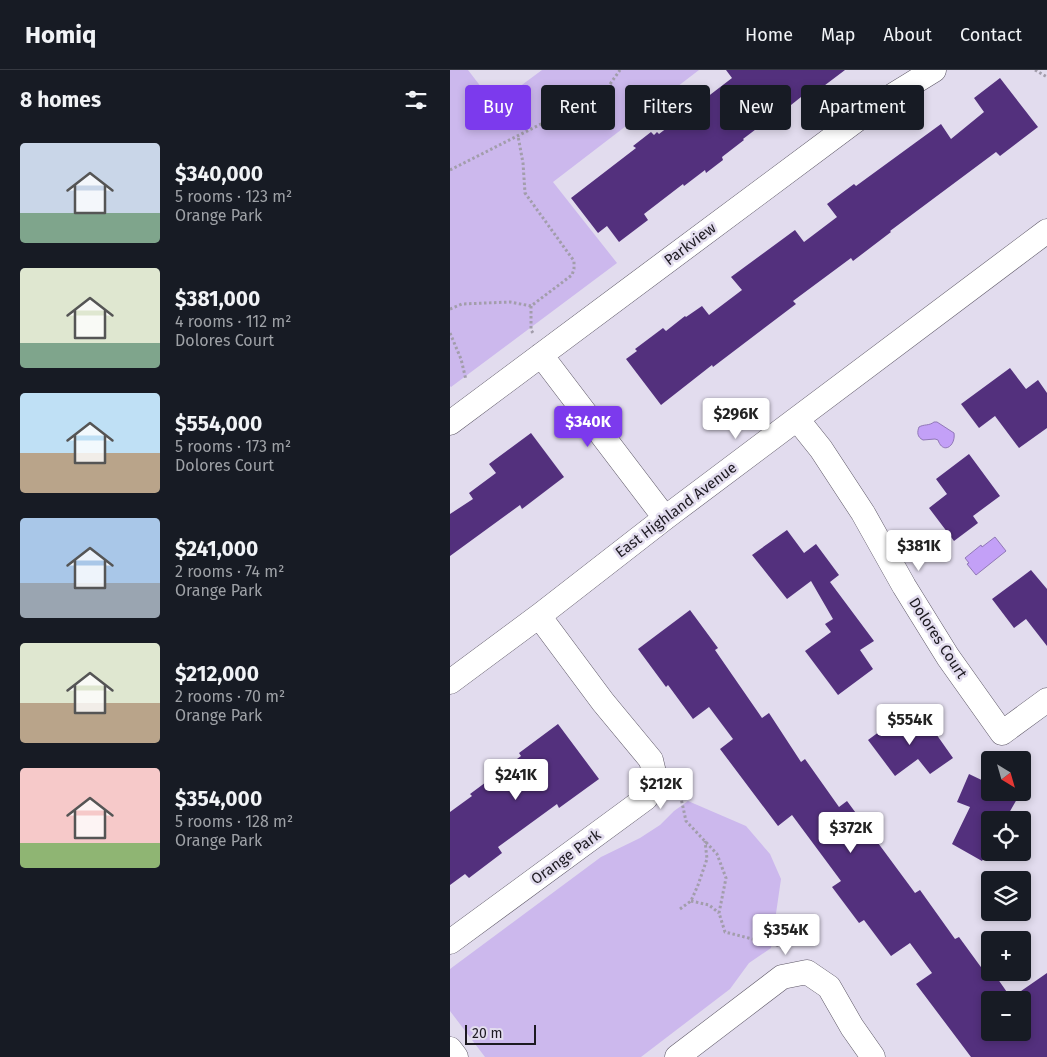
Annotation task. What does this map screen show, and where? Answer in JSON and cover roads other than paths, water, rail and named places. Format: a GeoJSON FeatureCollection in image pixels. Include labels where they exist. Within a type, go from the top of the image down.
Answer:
{"type":"FeatureCollection","features":[{"type":"Feature","properties":{"kind":"street","name":"Parkview"},"geometry":{"type":"LineString","coordinates":[[450,423],[874,107],[934,70]]}},
{"type":"Feature","properties":{"kind":"street","name":"East Highland Avenue"},"geometry":{"type":"LineString","coordinates":[[450,682],[1047,231]]}},
{"type":"Feature","properties":{"kind":"street"},"geometry":{"type":"LineString","coordinates":[[542,355],[665,518]]}},
{"type":"Feature","properties":{"kind":"street","name":"Dolores Court"},"geometry":{"type":"LineString","coordinates":[[797,419],[821,449],[863,513],[904,586],[948,657],[1002,733],[1047,700]]}},
{"type":"Feature","properties":{"kind":"street","name":"Orange Park"},"geometry":{"type":"LineString","coordinates":[[450,942],[646,798],[656,782],[651,760],[602,702],[539,616]]}},
{"type":"Feature","properties":{"kind":"street"},"geometry":{"type":"LineString","coordinates":[[677,1057],[782,977],[808,972],[829,987],[852,1027],[873,1057]]}},
{"type":"Feature","properties":{"kind":"street"},"geometry":{"type":"LineString","coordinates":[[450,1049],[456,1057]]}}]}
